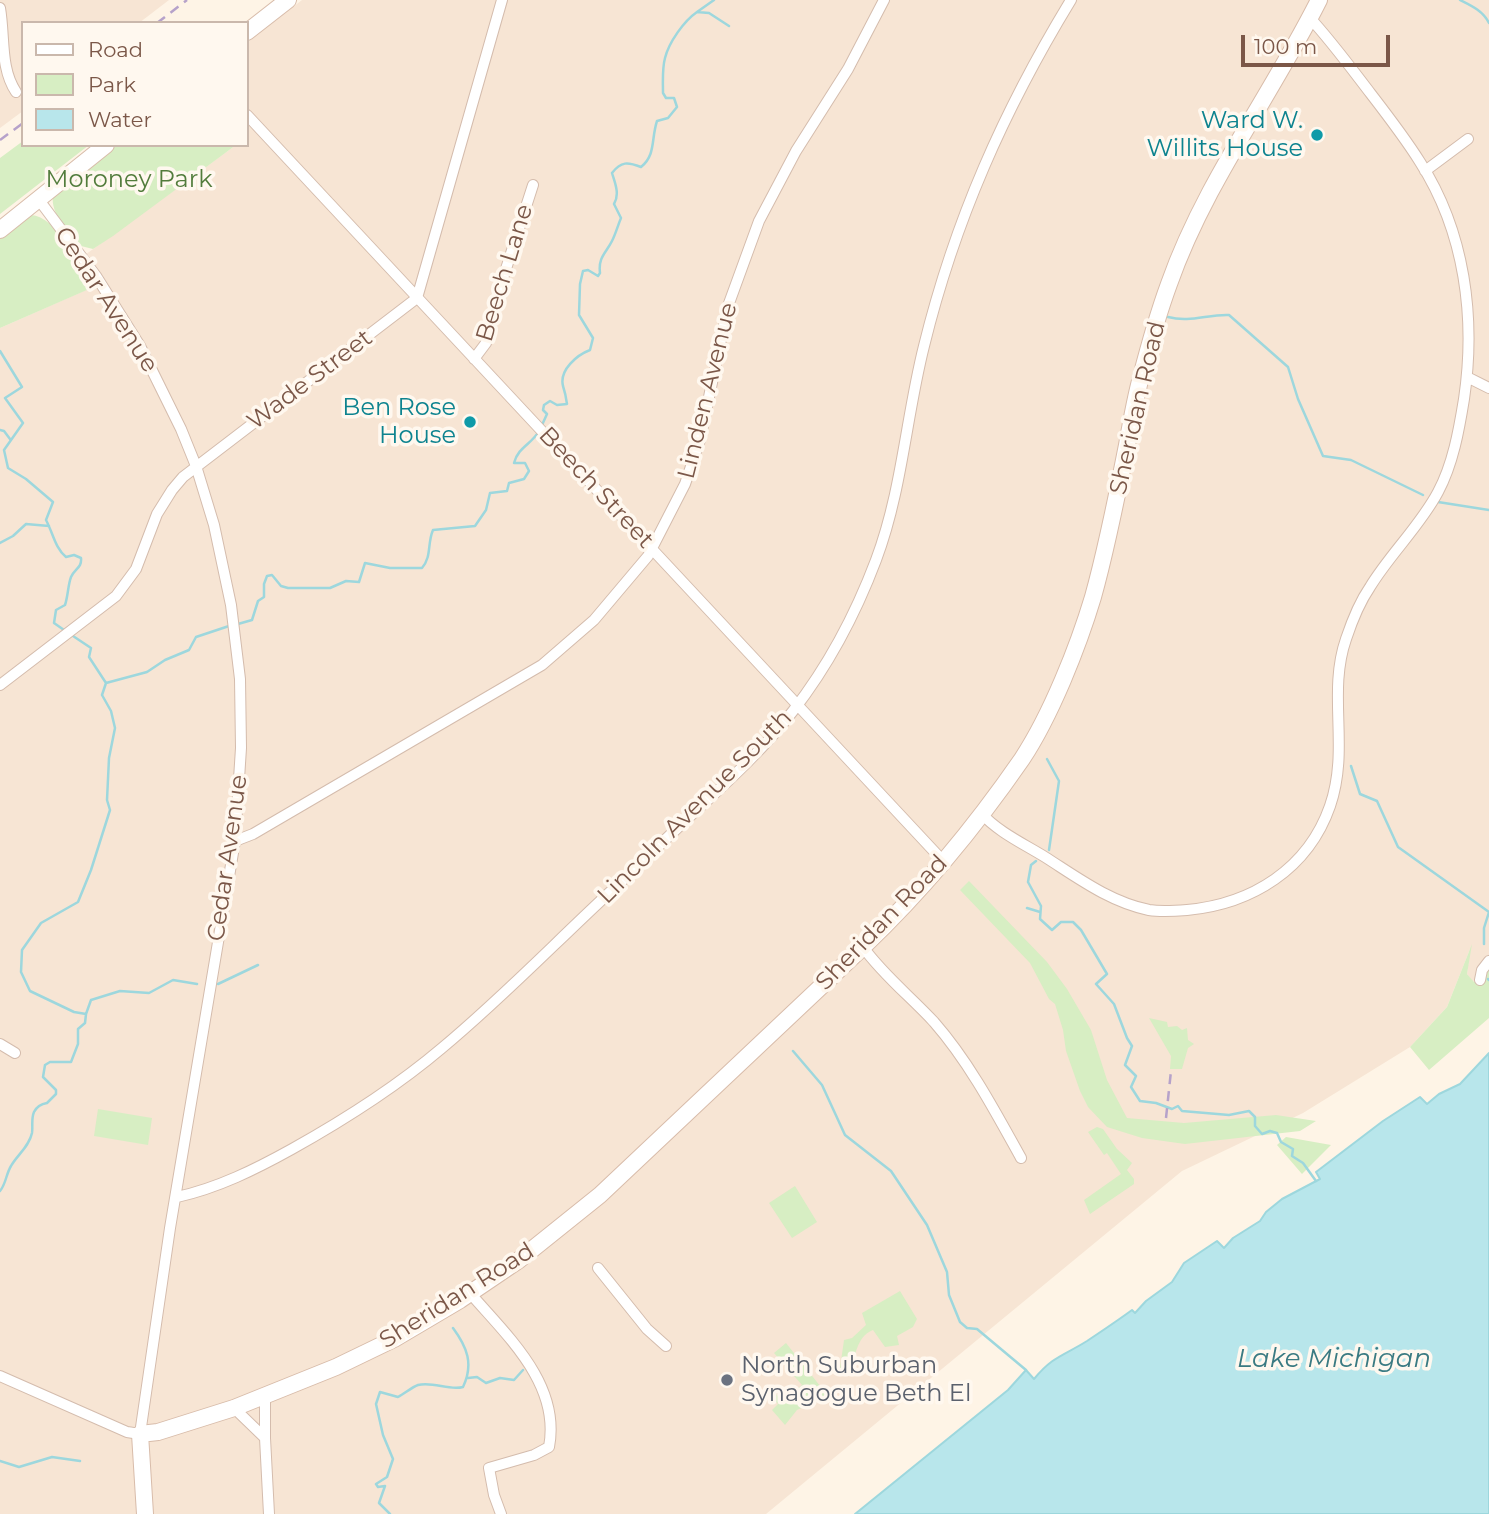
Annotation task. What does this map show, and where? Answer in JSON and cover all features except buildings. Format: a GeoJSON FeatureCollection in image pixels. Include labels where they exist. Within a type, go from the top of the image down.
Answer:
{"type":"FeatureCollection","features":[{"type":"Feature","properties":{"kind":"street"},"geometry":{"type":"LineString","coordinates":[[248,31],[288,0]]}},
{"type":"Feature","properties":{"kind":"street"},"geometry":{"type":"LineString","coordinates":[[417,298],[502,0]]}},
{"type":"Feature","properties":{"kind":"street","name":"Linden Avenue"},"geometry":{"type":"LineString","coordinates":[[235,841],[253,834],[398,751],[542,664],[594,620],[623,589],[652,548],[685,485],[706,418],[728,306],[759,221],[796,151],[848,69],[884,0]]}},
{"type":"Feature","properties":{"kind":"street","name":"Lincoln Avenue South"},"geometry":{"type":"LineString","coordinates":[[177,1197],[234,1179],[313,1138],[379,1096],[440,1050],[713,796],[759,750],[798,704],[840,637],[876,560],[901,471],[925,343],[962,218],[1026,75],[1071,0]]}},
{"type":"Feature","properties":{"kind":"street","name":"Sheridan Road"},"geometry":{"type":"LineString","coordinates":[[140,1434],[158,1432],[234,1408],[336,1367],[394,1339],[519,1260],[600,1195],[906,906],[944,862],[1023,757],[1072,656],[1112,523],[1140,378],[1169,283],[1221,171],[1319,0]]}},
{"type":"Feature","properties":{"kind":"street"},"geometry":{"type":"LineString","coordinates":[[0,14],[4,69],[6,78],[16,92]]}},
{"type":"Feature","properties":{"kind":"street"},"geometry":{"type":"LineString","coordinates":[[981,813],[999,828],[1090,886],[1119,901],[1151,911],[1179,911],[1219,906],[1260,890],[1282,875],[1295,864],[1313,839],[1331,804],[1340,752],[1337,685],[1353,618],[1371,585],[1437,493],[1448,467],[1461,416],[1467,377],[1469,335],[1464,277],[1446,214],[1425,171],[1388,117],[1310,18]]}},
{"type":"Feature","properties":{"kind":"street","name":"Beech Street"},"geometry":{"type":"LineString","coordinates":[[248,116],[944,862]]}},
{"type":"Feature","properties":{"kind":"street"},"geometry":{"type":"LineString","coordinates":[[1425,171],[1468,139]]}},
{"type":"Feature","properties":{"kind":"street"},"geometry":{"type":"LineString","coordinates":[[0,230],[104,147]]}},
{"type":"Feature","properties":{"kind":"street","name":"Beech Lane"},"geometry":{"type":"LineString","coordinates":[[474,359],[486,343],[504,275],[533,186]]}},
{"type":"Feature","properties":{"kind":"street","name":"Cedar Avenue"},"geometry":{"type":"LineString","coordinates":[[39,200],[96,276],[159,380],[196,466],[214,525],[227,587],[238,662],[242,747],[235,841],[140,1434]]}},
{"type":"Feature","properties":{"kind":"street","name":"Wade Street"},"geometry":{"type":"LineString","coordinates":[[0,685],[116,596],[136,569],[157,514],[172,490],[196,466],[417,298]]}},
{"type":"Feature","properties":{"kind":"street"},"geometry":{"type":"LineString","coordinates":[[1467,377],[1489,388]]}},
{"type":"Feature","properties":{"kind":"street"},"geometry":{"type":"LineString","coordinates":[[863,947],[935,1023],[992,1106],[1021,1158]]}},
{"type":"Feature","properties":{"kind":"street"},"geometry":{"type":"LineString","coordinates":[[1480,980],[1482,970],[1489,961]]}},
{"type":"Feature","properties":{"kind":"street"},"geometry":{"type":"LineString","coordinates":[[0,1044],[15,1053]]}},
{"type":"Feature","properties":{"kind":"street"},"geometry":{"type":"LineString","coordinates":[[598,1268],[647,1329],[666,1346]]}},
{"type":"Feature","properties":{"kind":"street"},"geometry":{"type":"LineString","coordinates":[[470,1293],[534,1369],[549,1413],[552,1431],[549,1447],[534,1455],[489,1468],[500,1514]]}},
{"type":"Feature","properties":{"kind":"street"},"geometry":{"type":"LineString","coordinates":[[0,1376],[127,1432],[140,1434],[145,1514]]}},
{"type":"Feature","properties":{"kind":"street"},"geometry":{"type":"LineString","coordinates":[[265,1397],[269,1514]]}},
{"type":"Feature","properties":{"kind":"street"},"geometry":{"type":"LineString","coordinates":[[234,1408],[265,1438]]}},
{"type":"Feature","properties":{"kind":"shaded area"},"geometry":{"type":"Polygon","coordinates":[[[0,0],[169,0],[142,21],[21,21],[21,112],[0,128],[0,0]]]}},
{"type":"Feature","properties":{"kind":"shaded area"},"geometry":{"type":"Polygon","coordinates":[[[302,0],[1489,0],[1489,970],[1473,982],[1467,974],[1470,949],[1447,1007],[1410,1047],[1303,1113],[1182,1171],[766,1514],[0,1514],[0,328],[95,286],[78,260],[233,147],[248,147],[248,42],[302,0]]]}},
{"type":"Feature","properties":{"kind":"green space"},"geometry":{"type":"Polygon","coordinates":[[[21,142],[21,147],[86,147],[0,214],[0,158],[21,142]]]}},
{"type":"Feature","properties":{"kind":"green space","name":"Moroney Park"},"geometry":{"type":"Polygon","coordinates":[[[115,147],[233,147],[93,249],[81,246],[61,224],[54,209],[53,197],[115,147]]]}},
{"type":"Feature","properties":{"kind":"green space","name":"Moroney Park"},"geometry":{"type":"Polygon","coordinates":[[[31,215],[50,224],[59,233],[96,286],[0,328],[0,239],[31,215]]]}},
{"type":"Feature","properties":{"kind":"green space"},"geometry":{"type":"Polygon","coordinates":[[[969,881],[1047,962],[1067,989],[1091,1030],[1107,1080],[1127,1118],[1184,1123],[1276,1115],[1316,1121],[1300,1131],[1185,1144],[1142,1138],[1107,1127],[1088,1107],[1080,1091],[1066,1051],[1055,1004],[1049,999],[1030,963],[960,890],[969,881]]]}},
{"type":"Feature","properties":{"kind":"green space"},"geometry":{"type":"Polygon","coordinates":[[[1472,944],[1467,974],[1474,982],[1489,970],[1489,1018],[1429,1070],[1410,1047],[1447,1007],[1472,944]]]}},
{"type":"Feature","properties":{"kind":"green space"},"geometry":{"type":"Polygon","coordinates":[[[1149,1018],[1167,1022],[1168,1027],[1177,1026],[1182,1030],[1187,1028],[1188,1040],[1194,1044],[1188,1048],[1182,1069],[1170,1069],[1171,1056],[1149,1018]]]}},
{"type":"Feature","properties":{"kind":"green space"},"geometry":{"type":"Polygon","coordinates":[[[98,1109],[152,1118],[148,1145],[94,1136],[98,1109]]]}},
{"type":"Feature","properties":{"kind":"green space"},"geometry":{"type":"Polygon","coordinates":[[[1097,1127],[1103,1129],[1117,1149],[1132,1163],[1127,1170],[1134,1179],[1134,1184],[1090,1214],[1084,1200],[1121,1174],[1088,1132],[1097,1127]]]}},
{"type":"Feature","properties":{"kind":"green space"},"geometry":{"type":"Polygon","coordinates":[[[1286,1137],[1331,1145],[1302,1174],[1277,1145],[1286,1137]]]}},
{"type":"Feature","properties":{"kind":"green space"},"geometry":{"type":"Polygon","coordinates":[[[795,1186],[817,1222],[792,1238],[769,1203],[795,1186]]]}},
{"type":"Feature","properties":{"kind":"green space"},"geometry":{"type":"Polygon","coordinates":[[[900,1291],[917,1319],[913,1327],[897,1336],[899,1345],[885,1347],[873,1330],[867,1333],[847,1373],[840,1368],[844,1340],[852,1338],[866,1325],[862,1313],[900,1291]]]}},
{"type":"Feature","properties":{"kind":"green space"},"geometry":{"type":"Polygon","coordinates":[[[786,1343],[828,1396],[797,1410],[785,1425],[772,1410],[778,1404],[772,1397],[776,1394],[782,1401],[802,1385],[774,1353],[786,1343]]]}},
{"type":"Feature","properties":{"kind":"water","name":"Lake Michigan"},"geometry":{"type":"Polygon","coordinates":[[[1489,1053],[1489,1514],[855,1514],[1008,1390],[1026,1370],[1034,1379],[1059,1357],[1132,1310],[1135,1313],[1146,1301],[1172,1282],[1184,1263],[1217,1241],[1224,1248],[1233,1238],[1260,1221],[1266,1212],[1282,1199],[1320,1179],[1316,1172],[1383,1121],[1420,1097],[1427,1104],[1439,1094],[1460,1084],[1489,1053]]]}},
{"type":"Feature","properties":{"kind":"waterway"},"geometry":{"type":"LineString","coordinates":[[697,12],[714,0]]}},
{"type":"Feature","properties":{"kind":"waterway"},"geometry":{"type":"LineString","coordinates":[[1460,0],[1480,12],[1489,23]]}},
{"type":"Feature","properties":{"kind":"waterway"},"geometry":{"type":"LineString","coordinates":[[542,425],[547,414],[543,410],[544,405],[550,401],[557,405],[567,404],[562,380],[566,369],[580,355],[590,350],[593,338],[579,315],[580,284],[583,271],[588,270],[598,276],[600,273],[601,259],[621,218],[614,204],[617,192],[612,173],[622,165],[641,167],[646,162],[651,152],[657,121],[668,118],[677,107],[674,98],[666,98],[663,93],[663,67],[670,45],[682,26],[697,12],[709,13],[729,26]]}},
{"type":"Feature","properties":{"kind":"waterway"},"geometry":{"type":"LineString","coordinates":[[1168,317],[1184,319],[1229,315],[1288,367],[1298,399],[1323,456],[1351,460],[1423,495]]}},
{"type":"Feature","properties":{"kind":"waterway"},"geometry":{"type":"LineString","coordinates":[[0,351],[22,387],[5,398],[23,423],[4,450],[8,468],[53,502],[46,520],[57,545],[66,557],[74,555],[81,558],[71,577],[65,605],[56,610],[54,623],[64,630]]}},
{"type":"Feature","properties":{"kind":"waterway"},"geometry":{"type":"LineString","coordinates":[[0,430],[10,439]]}},
{"type":"Feature","properties":{"kind":"waterway"},"geometry":{"type":"LineString","coordinates":[[238,624],[252,620],[258,601],[264,597],[267,576],[272,575],[281,586],[288,588],[330,588],[346,581],[359,582],[365,563],[390,568],[422,568],[427,559],[433,530],[475,526],[486,510],[490,493],[507,491],[509,483],[524,479],[529,471],[525,463],[514,463],[519,453],[539,431]]}},
{"type":"Feature","properties":{"kind":"waterway"},"geometry":{"type":"LineString","coordinates":[[1438,502],[1489,510]]}},
{"type":"Feature","properties":{"kind":"waterway"},"geometry":{"type":"LineString","coordinates":[[0,543],[26,524],[49,526]]}},
{"type":"Feature","properties":{"kind":"waterway"},"geometry":{"type":"LineString","coordinates":[[106,683],[147,672],[165,660],[189,650],[196,637],[232,625]]}},
{"type":"Feature","properties":{"kind":"waterway"},"geometry":{"type":"LineString","coordinates":[[0,1191],[11,1166],[30,1138],[35,1110],[56,1094],[56,1090],[43,1077],[45,1065],[50,1062],[71,1062],[78,1044],[78,1029],[85,1023],[86,1014],[74,1012],[30,991],[21,972],[22,950],[41,923],[78,902],[110,810],[107,800],[109,758],[115,728],[111,711],[102,695],[106,683],[89,657],[91,648],[70,634]]}},
{"type":"Feature","properties":{"kind":"waterway"},"geometry":{"type":"LineString","coordinates":[[1047,759],[1059,781],[1049,850]]}},
{"type":"Feature","properties":{"kind":"waterway"},"geometry":{"type":"LineString","coordinates":[[1351,766],[1360,794],[1377,801],[1398,847],[1489,912]]}},
{"type":"Feature","properties":{"kind":"waterway"},"geometry":{"type":"LineString","coordinates":[[1036,861],[1031,865],[1028,882],[1041,906],[1040,919],[1052,930],[1061,922],[1073,922],[1081,930],[1107,974],[1096,984],[1114,1004],[1132,1046],[1125,1065],[1136,1076],[1131,1087],[1140,1101],[1172,1109],[1178,1106],[1182,1111],[1229,1115],[1249,1111],[1255,1117],[1255,1126],[1262,1134],[1270,1131],[1277,1133],[1281,1142],[1293,1149],[1292,1156],[1303,1163],[1316,1181]]}},
{"type":"Feature","properties":{"kind":"waterway"},"geometry":{"type":"LineString","coordinates":[[1027,908],[1040,912]]}},
{"type":"Feature","properties":{"kind":"waterway"},"geometry":{"type":"LineString","coordinates":[[1484,944],[1484,928],[1489,912]]}},
{"type":"Feature","properties":{"kind":"waterway"},"geometry":{"type":"LineString","coordinates":[[218,984],[258,965]]}},
{"type":"Feature","properties":{"kind":"waterway"},"geometry":{"type":"LineString","coordinates":[[86,1014],[91,1000],[120,991],[149,993],[173,980],[197,984]]}},
{"type":"Feature","properties":{"kind":"waterway"},"geometry":{"type":"LineString","coordinates":[[793,1051],[822,1085],[845,1135],[891,1171],[927,1225],[947,1272],[949,1295],[960,1322],[967,1328],[977,1329],[1026,1370]]}},
{"type":"Feature","properties":{"kind":"waterway"},"geometry":{"type":"LineString","coordinates":[[390,1514],[379,1503],[385,1486],[378,1487],[376,1484],[387,1477],[393,1459],[383,1435],[376,1404],[380,1392],[398,1397],[424,1384],[463,1387],[468,1371],[467,1356],[453,1328]]}},
{"type":"Feature","properties":{"kind":"waterway"},"geometry":{"type":"LineString","coordinates":[[468,1378],[477,1377],[486,1383],[500,1378],[514,1380],[523,1370]]}},
{"type":"Feature","properties":{"kind":"waterway"},"geometry":{"type":"LineString","coordinates":[[0,1461],[19,1467],[52,1457],[80,1461]]}},
{"type":"Feature","properties":{"kind":"railway"},"geometry":{"type":"LineString","coordinates":[[160,21],[187,0]]}},
{"type":"Feature","properties":{"kind":"railway"},"geometry":{"type":"LineString","coordinates":[[0,140],[21,124]]}},
{"type":"Feature","properties":{"kind":"railway"},"geometry":{"type":"LineString","coordinates":[[1166,1118],[1171,1071]]}},
{"type":"Feature","properties":{"kind":"place","name":"Ward W. Willits House"},"geometry":{"type":"Point","coordinates":[1317,135]}},
{"type":"Feature","properties":{"kind":"place","name":"Ben Rose House"},"geometry":{"type":"Point","coordinates":[470,422]}},
{"type":"Feature","properties":{"kind":"place","name":"North Suburban Synagogue Beth El"},"geometry":{"type":"Point","coordinates":[727,1380]}}]}
